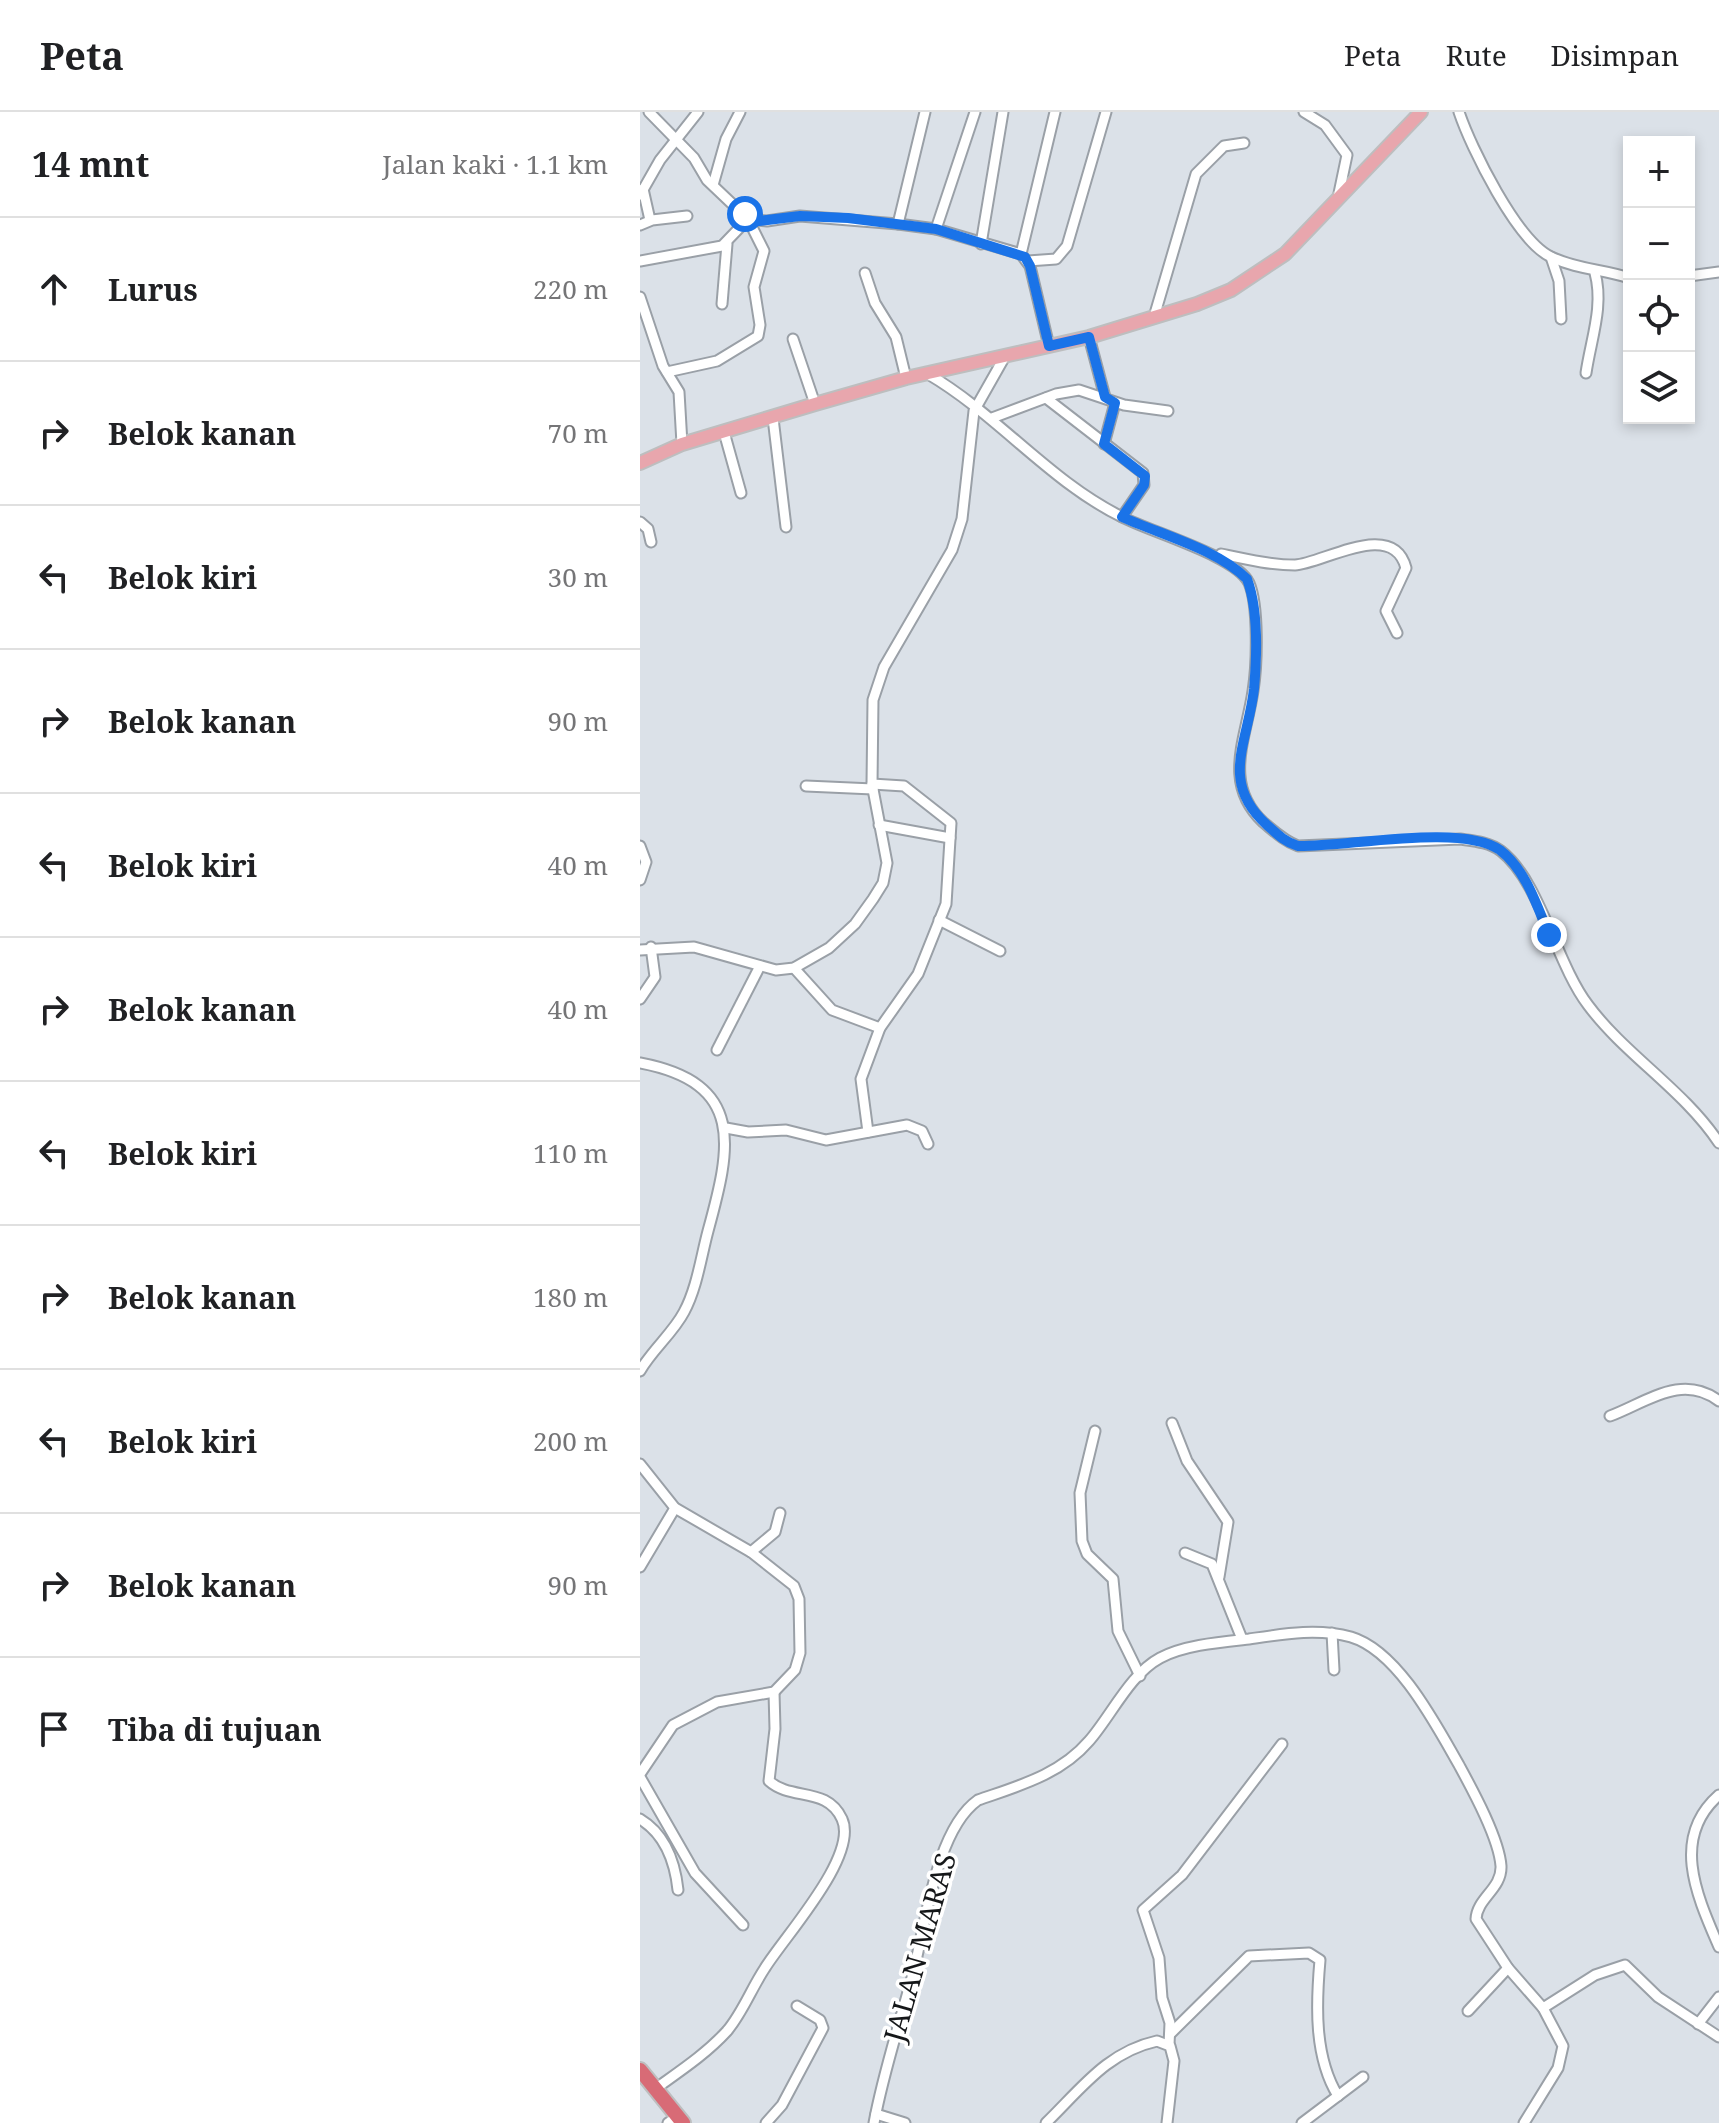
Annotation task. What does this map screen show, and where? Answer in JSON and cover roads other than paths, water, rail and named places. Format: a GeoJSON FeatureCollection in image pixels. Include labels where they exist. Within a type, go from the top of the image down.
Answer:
{"type":"FeatureCollection","features":[{"type":"Feature","properties":{"kind":"highway"},"geometry":{"type":"LineString","coordinates":[[640,2070],[645,2087],[674,2122]]}},
{"type":"Feature","properties":{"kind":"main road"},"geometry":{"type":"LineString","coordinates":[[640,463],[682,444],[906,378],[1089,337],[1197,304],[1251,279],[1285,254],[1421,112]]}},
{"type":"Feature","properties":{"kind":"street"},"geometry":{"type":"LineString","coordinates":[[649,112],[698,162],[713,185],[748,219],[764,251],[754,287],[760,325],[758,336],[717,361],[667,372]]}},
{"type":"Feature","properties":{"kind":"street"},"geometry":{"type":"LineString","coordinates":[[650,220],[642,192],[698,112]]}},
{"type":"Feature","properties":{"kind":"street"},"geometry":{"type":"LineString","coordinates":[[713,185],[726,139],[740,112]]}},
{"type":"Feature","properties":{"kind":"street"},"geometry":{"type":"LineString","coordinates":[[898,224],[925,112]]}},
{"type":"Feature","properties":{"kind":"street"},"geometry":{"type":"LineString","coordinates":[[936,229],[975,112]]}},
{"type":"Feature","properties":{"kind":"street"},"geometry":{"type":"LineString","coordinates":[[981,244],[1003,112]]}},
{"type":"Feature","properties":{"kind":"street"},"geometry":{"type":"LineString","coordinates":[[1049,346],[1025,257],[1055,112]]}},
{"type":"Feature","properties":{"kind":"street"},"geometry":{"type":"LineString","coordinates":[[748,219],[767,221],[800,216],[898,224],[936,229],[1025,257],[1056,259],[1067,246],[1106,112]]}},
{"type":"Feature","properties":{"kind":"street"},"geometry":{"type":"LineString","coordinates":[[1304,112],[1325,125],[1347,155],[1338,198]]}},
{"type":"Feature","properties":{"kind":"street"},"geometry":{"type":"LineString","coordinates":[[1459,112],[1480,164],[1526,237],[1551,257],[1595,273],[1623,276]]}},
{"type":"Feature","properties":{"kind":"street"},"geometry":{"type":"LineString","coordinates":[[1154,317],[1196,174],[1224,146],[1244,143]]}},
{"type":"Feature","properties":{"kind":"street"},"geometry":{"type":"LineString","coordinates":[[640,225],[650,220],[687,216]]}},
{"type":"Feature","properties":{"kind":"street"},"geometry":{"type":"LineString","coordinates":[[722,304],[727,244],[748,219]]}},
{"type":"Feature","properties":{"kind":"street"},"geometry":{"type":"LineString","coordinates":[[640,261],[727,244]]}},
{"type":"Feature","properties":{"kind":"street"},"geometry":{"type":"LineString","coordinates":[[1551,257],[1559,281],[1561,319]]}},
{"type":"Feature","properties":{"kind":"street"},"geometry":{"type":"LineString","coordinates":[[1695,275],[1719,272]]}},
{"type":"Feature","properties":{"kind":"street"},"geometry":{"type":"LineString","coordinates":[[865,273],[875,303],[896,337],[906,378]]}},
{"type":"Feature","properties":{"kind":"street"},"geometry":{"type":"LineString","coordinates":[[1586,373],[1592,326],[1601,305],[1595,273]]}},
{"type":"Feature","properties":{"kind":"street"},"geometry":{"type":"LineString","coordinates":[[640,297],[667,372],[679,392],[682,444]]}},
{"type":"Feature","properties":{"kind":"street"},"geometry":{"type":"LineString","coordinates":[[1089,337],[1105,397]]}},
{"type":"Feature","properties":{"kind":"street"},"geometry":{"type":"LineString","coordinates":[[793,339],[815,404]]}},
{"type":"Feature","properties":{"kind":"street"},"geometry":{"type":"LineString","coordinates":[[640,950],[694,947],[776,970],[794,968],[829,948],[855,924],[878,891],[887,863],[872,786],[873,700],[884,667],[952,550],[962,519],[971,422],[977,404],[1004,358]]}},
{"type":"Feature","properties":{"kind":"street"},"geometry":{"type":"LineString","coordinates":[[928,374],[977,404],[1037,460],[1090,499],[1195,550],[1299,565],[1347,548],[1374,545],[1390,549],[1402,559],[1406,568],[1386,611],[1397,633]]}},
{"type":"Feature","properties":{"kind":"street"},"geometry":{"type":"LineString","coordinates":[[992,418],[1046,398],[1079,390],[1115,403],[1168,411]]}},
{"type":"Feature","properties":{"kind":"street"},"geometry":{"type":"LineString","coordinates":[[1046,398],[1145,476],[1144,485],[1122,517]]}},
{"type":"Feature","properties":{"kind":"street"},"geometry":{"type":"LineString","coordinates":[[1104,444],[1115,403]]}},
{"type":"Feature","properties":{"kind":"street"},"geometry":{"type":"LineString","coordinates":[[773,418],[786,527]]}},
{"type":"Feature","properties":{"kind":"street"},"geometry":{"type":"LineString","coordinates":[[724,432],[741,493]]}},
{"type":"Feature","properties":{"kind":"street"},"geometry":{"type":"LineString","coordinates":[[640,522],[648,529],[651,542]]}},
{"type":"Feature","properties":{"kind":"street"},"geometry":{"type":"LineString","coordinates":[[1216,553],[1247,579],[1253,595],[1254,689],[1239,777],[1248,805],[1284,839],[1298,846],[1460,839],[1479,841],[1500,851],[1525,881],[1564,966],[1589,1007],[1719,1143]]}},
{"type":"Feature","properties":{"kind":"street"},"geometry":{"type":"LineString","coordinates":[[806,786],[904,786],[948,818],[947,898],[918,974],[880,1028],[879,1039],[861,1079],[868,1132]]}},
{"type":"Feature","properties":{"kind":"street"},"geometry":{"type":"LineString","coordinates":[[879,825],[950,838]]}},
{"type":"Feature","properties":{"kind":"street"},"geometry":{"type":"LineString","coordinates":[[640,846],[646,858],[640,880]]}},
{"type":"Feature","properties":{"kind":"street"},"geometry":{"type":"LineString","coordinates":[[939,920],[1000,951]]}},
{"type":"Feature","properties":{"kind":"street"},"geometry":{"type":"LineString","coordinates":[[640,999],[655,977],[651,947]]}},
{"type":"Feature","properties":{"kind":"street"},"geometry":{"type":"LineString","coordinates":[[717,1050],[760,966]]}},
{"type":"Feature","properties":{"kind":"street"},"geometry":{"type":"LineString","coordinates":[[794,968],[832,1010],[880,1028]]}},
{"type":"Feature","properties":{"kind":"street"},"geometry":{"type":"LineString","coordinates":[[640,1063],[687,1076],[706,1095],[726,1128],[718,1195],[687,1305],[640,1371]]}},
{"type":"Feature","properties":{"kind":"street"},"geometry":{"type":"LineString","coordinates":[[726,1128],[748,1132],[786,1130],[826,1140],[907,1125],[922,1131],[928,1144]]}},
{"type":"Feature","properties":{"kind":"street"},"geometry":{"type":"LineString","coordinates":[[1610,1416],[1677,1388],[1698,1389],[1719,1401]]}},
{"type":"Feature","properties":{"kind":"street"},"geometry":{"type":"LineString","coordinates":[[1172,1423],[1187,1461],[1228,1522],[1219,1577]]}},
{"type":"Feature","properties":{"kind":"street"},"geometry":{"type":"LineString","coordinates":[[1095,1431],[1080,1493],[1083,1547],[1113,1579],[1118,1631],[1127,1655],[1140,1676]]}},
{"type":"Feature","properties":{"kind":"street"},"geometry":{"type":"LineString","coordinates":[[640,1464],[675,1508],[751,1552],[798,1592],[800,1653],[795,1670],[774,1692],[717,1702],[681,1719],[668,1731],[640,1776],[695,1873],[743,1925]]}},
{"type":"Feature","properties":{"kind":"street"},"geometry":{"type":"LineString","coordinates":[[640,1567],[675,1508]]}},
{"type":"Feature","properties":{"kind":"street"},"geometry":{"type":"LineString","coordinates":[[751,1552],[775,1532],[780,1513]]}},
{"type":"Feature","properties":{"kind":"street"},"geometry":{"type":"LineString","coordinates":[[1185,1553],[1209,1560],[1219,1577],[1242,1639]]}},
{"type":"Feature","properties":{"kind":"street","name":"JALAN MARAS"},"geometry":{"type":"LineString","coordinates":[[875,2118],[937,1868],[968,1808],[978,1800],[1058,1768],[1088,1743],[1149,1665],[1172,1653],[1298,1632],[1332,1633],[1370,1646],[1401,1676],[1428,1712],[1469,1783],[1501,1866],[1497,1885],[1478,1910],[1476,1919],[1508,1968],[1543,2008],[1561,2038],[1563,2053],[1527,2122]]}},
{"type":"Feature","properties":{"kind":"street"},"geometry":{"type":"LineString","coordinates":[[1332,1633],[1334,1670]]}},
{"type":"Feature","properties":{"kind":"street"},"geometry":{"type":"LineString","coordinates":[[645,2087],[709,2049],[735,2021],[764,1969],[821,1887],[844,1839],[841,1818],[824,1799],[778,1788],[769,1781],[775,1729],[774,1692]]}},
{"type":"Feature","properties":{"kind":"street"},"geometry":{"type":"LineString","coordinates":[[1167,2123],[1174,2061],[1162,1998],[1159,1958],[1143,1910],[1182,1875],[1282,1744]]}},
{"type":"Feature","properties":{"kind":"street"},"geometry":{"type":"LineString","coordinates":[[1719,1795],[1702,1813],[1692,1836],[1690,1858],[1719,1947]]}},
{"type":"Feature","properties":{"kind":"street"},"geometry":{"type":"LineString","coordinates":[[640,1819],[656,1831],[672,1859],[678,1890]]}},
{"type":"Feature","properties":{"kind":"street"},"geometry":{"type":"LineString","coordinates":[[1046,2123],[1104,2064],[1149,2043],[1170,2040],[1249,1956],[1309,1953],[1320,1960],[1316,2001],[1326,2075],[1338,2096]]}},
{"type":"Feature","properties":{"kind":"street"},"geometry":{"type":"LineString","coordinates":[[1543,2008],[1604,1970],[1625,1965],[1658,1997],[1719,2037]]}},
{"type":"Feature","properties":{"kind":"street"},"geometry":{"type":"LineString","coordinates":[[1468,2011],[1508,1968]]}},
{"type":"Feature","properties":{"kind":"street"},"geometry":{"type":"LineString","coordinates":[[1698,2024],[1719,1997]]}},
{"type":"Feature","properties":{"kind":"street"},"geometry":{"type":"LineString","coordinates":[[766,2123],[782,2105],[823,2028],[820,2020],[797,2006]]}},
{"type":"Feature","properties":{"kind":"street"},"geometry":{"type":"LineString","coordinates":[[1302,2123],[1363,2077]]}},
{"type":"Feature","properties":{"kind":"street"},"geometry":{"type":"LineString","coordinates":[[875,2118],[905,2123]]}}]}
